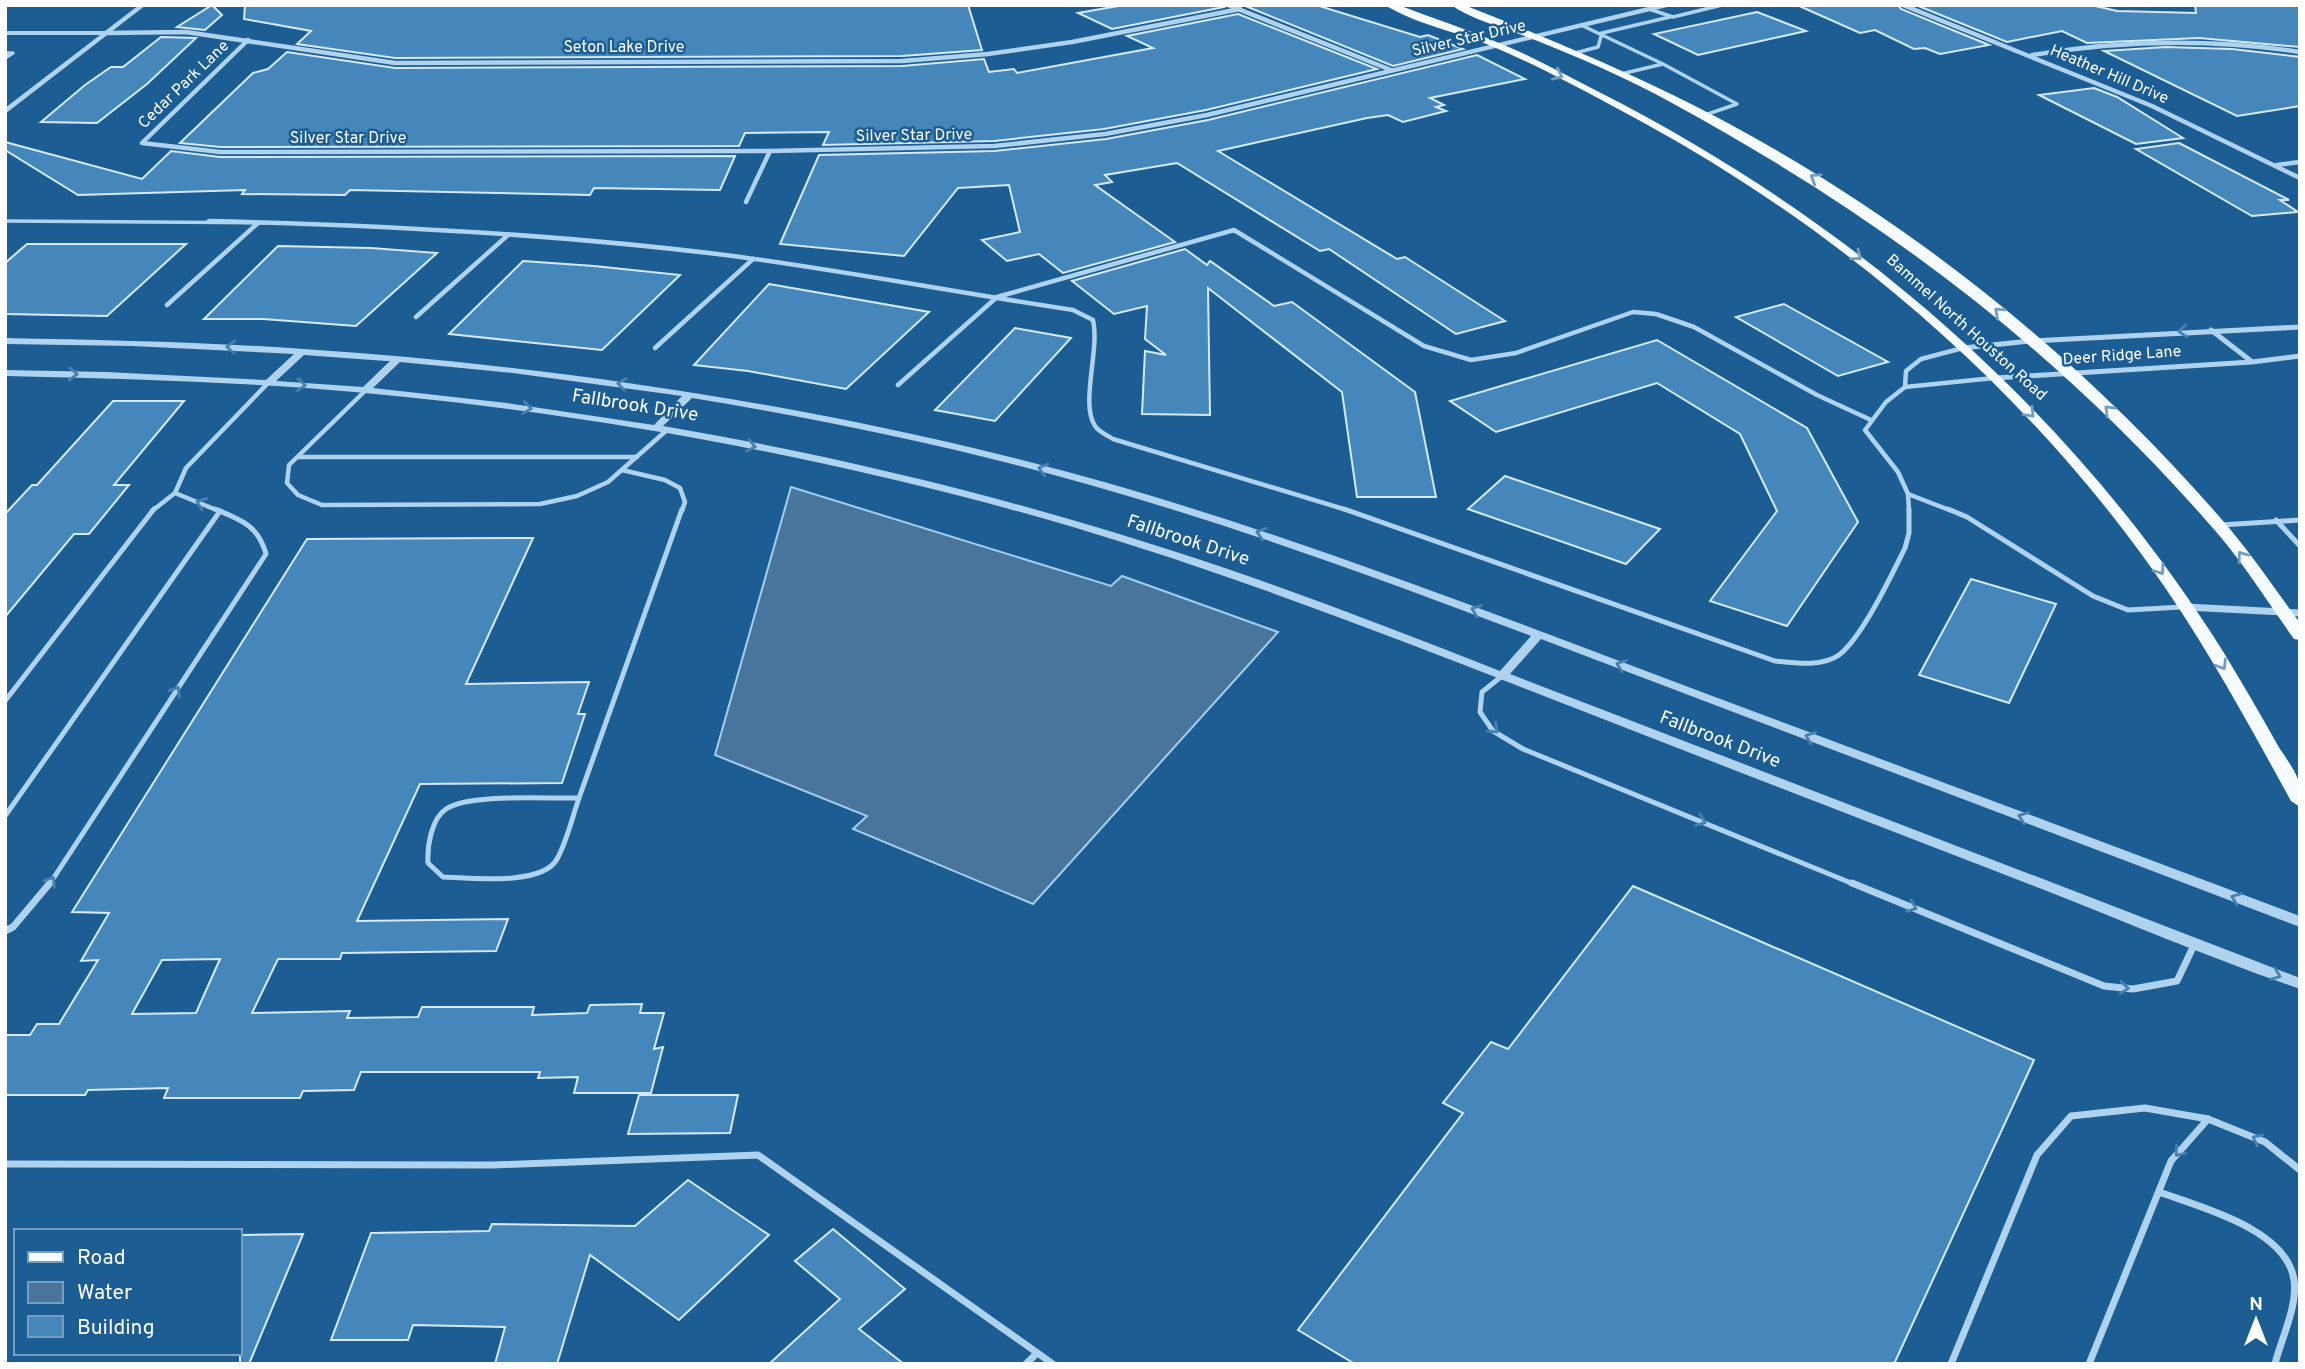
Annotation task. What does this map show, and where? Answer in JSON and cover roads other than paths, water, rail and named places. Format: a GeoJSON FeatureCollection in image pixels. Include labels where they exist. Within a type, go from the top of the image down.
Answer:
{"type":"FeatureCollection","features":[{"type":"Feature","properties":{"kind":"main road","name":"Bammel North Houston Road"},"geometry":{"type":"LineString","coordinates":[[1389,5],[1497,45],[1655,124],[1780,200],[1906,296],[1995,378],[2088,475],[2134,533],[2245,701],[2300,801]]}},
{"type":"Feature","properties":{"kind":"main road","name":"Bammel North Houston Road"},"geometry":{"type":"LineString","coordinates":[[1455,5],[1575,53],[1705,115],[1774,153],[1896,231],[1974,289],[2148,449],[2218,525],[2291,612],[2300,635]]}},
{"type":"Feature","properties":{"kind":"street"},"geometry":{"type":"LineString","coordinates":[[5,112],[143,5]]}},
{"type":"Feature","properties":{"kind":"street"},"geometry":{"type":"LineString","coordinates":[[1228,5],[1392,70]]}},
{"type":"Feature","properties":{"kind":"street"},"geometry":{"type":"LineString","coordinates":[[1639,5],[1649,9]]}},
{"type":"Feature","properties":{"kind":"street","name":"Silver Star Drive"},"geometry":{"type":"LineString","coordinates":[[149,144],[220,152],[769,151],[995,146],[1105,134],[1206,115],[1665,5]]}},
{"type":"Feature","properties":{"kind":"street","name":"Heather Hill Drive"},"geometry":{"type":"LineString","coordinates":[[1903,5],[2032,55],[2152,106],[2300,178]]}},
{"type":"Feature","properties":{"kind":"street","name":"Seton Lake Drive"},"geometry":{"type":"LineString","coordinates":[[5,33],[186,32],[395,63],[902,61],[973,58],[1093,41],[1240,9]]}},
{"type":"Feature","properties":{"kind":"street"},"geometry":{"type":"LineString","coordinates":[[2032,55],[2088,45],[2161,38],[2239,41],[2300,52]]}},
{"type":"Feature","properties":{"kind":"street","name":"Cedar Park Lane"},"geometry":{"type":"LineString","coordinates":[[149,144],[142,143],[248,40]]}},
{"type":"Feature","properties":{"kind":"street"},"geometry":{"type":"LineString","coordinates":[[746,202],[769,151]]}},
{"type":"Feature","properties":{"kind":"street"},"geometry":{"type":"LineString","coordinates":[[2276,165],[2300,162]]}},
{"type":"Feature","properties":{"kind":"street","name":"Deer Ridge Lane"},"geometry":{"type":"LineString","coordinates":[[1964,348],[2030,341],[2300,327]]}},
{"type":"Feature","properties":{"kind":"street"},"geometry":{"type":"LineString","coordinates":[[2210,330],[2252,362]]}},
{"type":"Feature","properties":{"kind":"street","name":"Fallbrook Drive"},"geometry":{"type":"LineString","coordinates":[[5,341],[303,351],[564,376],[690,394],[946,444],[1104,485],[1290,542],[2300,922]]}},
{"type":"Feature","properties":{"kind":"street"},"geometry":{"type":"LineString","coordinates":[[269,382],[303,351]]}},
{"type":"Feature","properties":{"kind":"street","name":"Deer Ridge Lane"},"geometry":{"type":"LineString","coordinates":[[1995,378],[2252,362],[2300,356]]}},
{"type":"Feature","properties":{"kind":"street"},"geometry":{"type":"LineString","coordinates":[[366,390],[397,359]]}},
{"type":"Feature","properties":{"kind":"street","name":"Fallbrook Drive"},"geometry":{"type":"LineString","coordinates":[[5,373],[269,382],[441,397],[662,429],[886,475],[1095,531],[1255,583],[2300,984]]}},
{"type":"Feature","properties":{"kind":"street"},"geometry":{"type":"LineString","coordinates":[[662,429],[690,394]]}},
{"type":"Feature","properties":{"kind":"street"},"geometry":{"type":"LineString","coordinates":[[2185,607],[2291,612]]}},
{"type":"Feature","properties":{"kind":"street"},"geometry":{"type":"LineString","coordinates":[[1502,676],[1539,634]]}},
{"type":"Feature","properties":{"kind":"lane"},"geometry":{"type":"LineString","coordinates":[[1602,33],[1721,5]]}},
{"type":"Feature","properties":{"kind":"lane"},"geometry":{"type":"LineString","coordinates":[[1649,9],[1673,17]]}},
{"type":"Feature","properties":{"kind":"lane"},"geometry":{"type":"LineString","coordinates":[[1581,25],[1602,33],[1737,104],[1705,115]]}},
{"type":"Feature","properties":{"kind":"lane"},"geometry":{"type":"LineString","coordinates":[[1575,53],[1598,47],[1602,33]]}},
{"type":"Feature","properties":{"kind":"lane"},"geometry":{"type":"LineString","coordinates":[[1621,74],[1663,64]]}},
{"type":"Feature","properties":{"kind":"lane"},"geometry":{"type":"LineString","coordinates":[[6,222],[258,223],[508,235],[753,259],[1073,310],[1093,320],[1098,333],[1090,409],[1096,427],[1113,439],[1395,525],[1775,661],[1827,661],[1842,654],[1866,621],[1908,538],[1908,494],[1898,471],[1865,430],[1871,420],[1905,387],[1995,378]]}},
{"type":"Feature","properties":{"kind":"lane"},"geometry":{"type":"LineString","coordinates":[[167,305],[258,223]]}},
{"type":"Feature","properties":{"kind":"lane"},"geometry":{"type":"LineString","coordinates":[[898,385],[997,297],[1234,230],[1424,346],[1450,356],[1471,360],[1516,353],[1633,313],[1656,314],[1694,327],[1817,395],[1871,420]]}},
{"type":"Feature","properties":{"kind":"lane"},"geometry":{"type":"LineString","coordinates":[[416,317],[508,235]]}},
{"type":"Feature","properties":{"kind":"lane"},"geometry":{"type":"LineString","coordinates":[[655,348],[753,259]]}},
{"type":"Feature","properties":{"kind":"lane"},"geometry":{"type":"LineString","coordinates":[[1905,387],[1906,371],[1921,359],[1964,348]]}},
{"type":"Feature","properties":{"kind":"lane"},"geometry":{"type":"LineString","coordinates":[[5,701],[147,515],[175,493],[186,468],[269,382]]}},
{"type":"Feature","properties":{"kind":"lane"},"geometry":{"type":"LineString","coordinates":[[366,390],[289,466],[287,483],[298,495],[322,505],[540,504],[577,496],[608,482],[638,457],[662,429]]}},
{"type":"Feature","properties":{"kind":"lane"},"geometry":{"type":"LineString","coordinates":[[298,457],[638,457]]}},
{"type":"Feature","properties":{"kind":"lane"},"geometry":{"type":"LineString","coordinates":[[579,798],[464,800],[443,810],[426,843],[428,863],[443,877],[541,874],[556,862],[579,798],[685,502],[680,488],[665,480],[622,470]]}},
{"type":"Feature","properties":{"kind":"lane"},"geometry":{"type":"LineString","coordinates":[[5,931],[13,927],[44,893],[266,554],[261,536],[241,520],[175,493]]}},
{"type":"Feature","properties":{"kind":"lane"},"geometry":{"type":"LineString","coordinates":[[1908,494],[1967,517],[2094,596],[2128,610],[2185,607]]}},
{"type":"Feature","properties":{"kind":"lane"},"geometry":{"type":"LineString","coordinates":[[5,816],[220,511]]}},
{"type":"Feature","properties":{"kind":"lane"},"geometry":{"type":"LineString","coordinates":[[2276,520],[2300,546]]}},
{"type":"Feature","properties":{"kind":"lane"},"geometry":{"type":"LineString","coordinates":[[2218,525],[2300,520]]}},
{"type":"Feature","properties":{"kind":"lane"},"geometry":{"type":"LineString","coordinates":[[1502,676],[1482,692],[1480,712],[1493,731],[1522,749],[2104,986],[2133,989],[2177,981],[2195,943]]}},
{"type":"Feature","properties":{"kind":"lane"},"geometry":{"type":"LineString","coordinates":[[1951,1364],[2037,1155],[2071,1116],[2145,1108],[2208,1119],[2265,1142],[2300,1170]]}},
{"type":"Feature","properties":{"kind":"lane"},"geometry":{"type":"LineString","coordinates":[[2089,1364],[2171,1161],[2208,1119]]}},
{"type":"Feature","properties":{"kind":"lane"},"geometry":{"type":"LineString","coordinates":[[5,1164],[493,1165],[758,1155],[1053,1364]]}},
{"type":"Feature","properties":{"kind":"lane"},"geometry":{"type":"LineString","coordinates":[[2159,1192],[2267,1236],[2288,1258],[2294,1281],[2275,1364]]}},
{"type":"Feature","properties":{"kind":"lane"},"geometry":{"type":"LineString","coordinates":[[1026,1364],[1038,1353]]}},
{"type":"Feature","properties":{"kind":"water"},"geometry":{"type":"Polygon","coordinates":[[[791,487],[1111,586],[1122,576],[1278,632],[1033,904],[853,829],[867,816],[715,755],[791,487]]]}}]}
